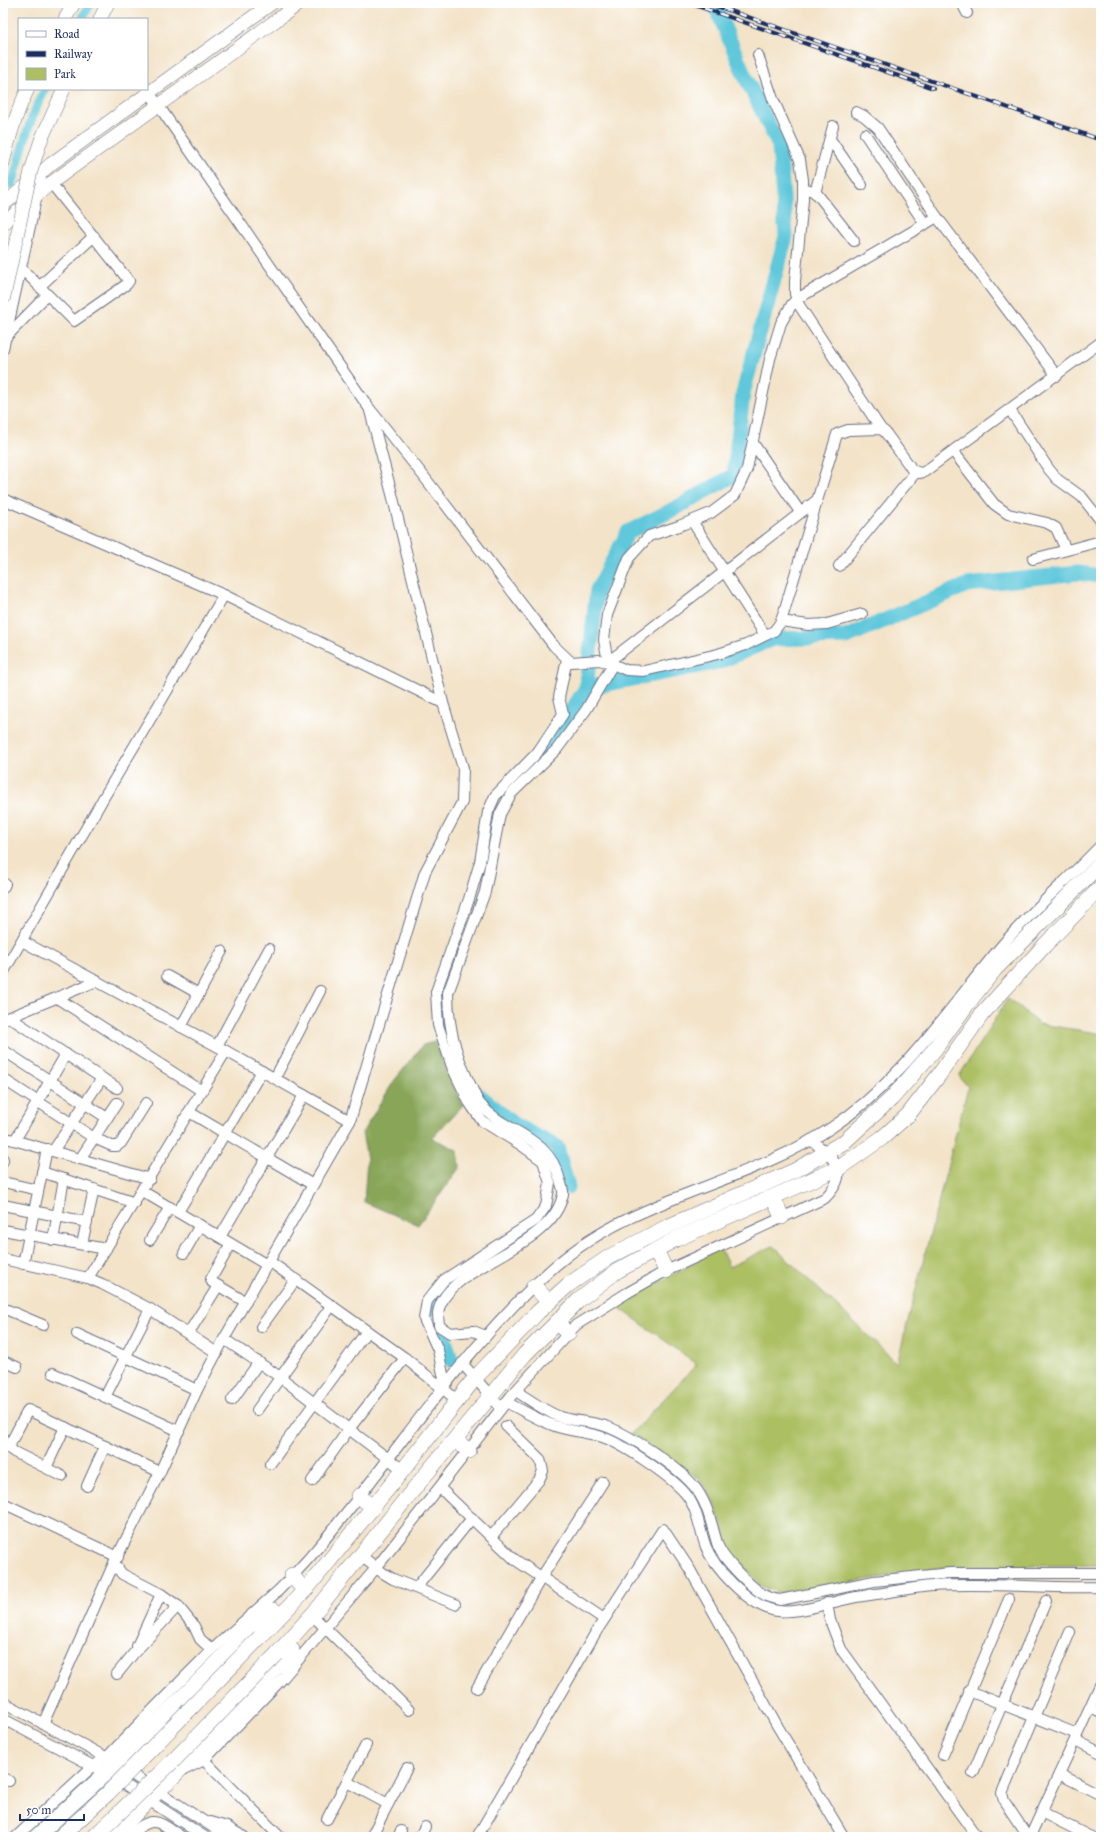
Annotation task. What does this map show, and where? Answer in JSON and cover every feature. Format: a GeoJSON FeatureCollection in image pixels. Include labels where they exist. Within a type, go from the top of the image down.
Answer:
{"type":"FeatureCollection","features":[{"type":"Feature","properties":{"kind":"highway"},"geometry":{"type":"LineString","coordinates":[[60,1837],[108,1793],[260,1638],[305,1588],[373,1507],[475,1378],[538,1312],[568,1286],[608,1257],[669,1226],[796,1170],[844,1142],[892,1098],[934,1050],[995,969],[1101,864]]}},
{"type":"Feature","properties":{"kind":"highway"},"geometry":{"type":"LineString","coordinates":[[94,1837],[176,1758],[287,1643],[312,1615],[490,1395],[525,1354],[579,1300],[617,1271],[676,1239],[839,1168],[882,1138],[908,1116],[982,1014],[1101,887]]}},
{"type":"Feature","properties":{"kind":"highway"},"geometry":{"type":"LineString","coordinates":[[773,1198],[782,1218]]}},
{"type":"Feature","properties":{"kind":"highway"},"geometry":{"type":"LineString","coordinates":[[656,1250],[666,1271]]}},
{"type":"Feature","properties":{"kind":"highway"},"geometry":{"type":"LineString","coordinates":[[534,1286],[549,1302]]}},
{"type":"Feature","properties":{"kind":"highway"},"geometry":{"type":"LineString","coordinates":[[557,1322],[568,1334]]}},
{"type":"Feature","properties":{"kind":"highway"},"geometry":{"type":"LineString","coordinates":[[455,1440],[469,1451]]}},
{"type":"Feature","properties":{"kind":"highway"},"geometry":{"type":"LineString","coordinates":[[359,1496],[373,1507]]}},
{"type":"Feature","properties":{"kind":"highway"},"geometry":{"type":"LineString","coordinates":[[292,1575],[305,1588]]}},
{"type":"Feature","properties":{"kind":"highway"},"geometry":{"type":"LineString","coordinates":[[36,1837],[105,1765],[250,1630],[294,1593],[305,1588]]}},
{"type":"Feature","properties":{"kind":"highway"},"geometry":{"type":"LineString","coordinates":[[117,1837],[177,1773],[200,1756],[292,1650],[287,1643]]}},
{"type":"Feature","properties":{"kind":"main road"},"geometry":{"type":"LineString","coordinates":[[66,18],[74,3]]}},
{"type":"Feature","properties":{"kind":"main road"},"geometry":{"type":"LineString","coordinates":[[100,18],[108,3]]}},
{"type":"Feature","properties":{"kind":"main road"},"geometry":{"type":"LineString","coordinates":[[3,205],[42,172],[272,3]]}},
{"type":"Feature","properties":{"kind":"main road"},"geometry":{"type":"LineString","coordinates":[[3,224],[51,183],[300,3]]}},
{"type":"Feature","properties":{"kind":"main road"},"geometry":{"type":"LineString","coordinates":[[3,163],[12,128],[21,102],[27,90]]}},
{"type":"Feature","properties":{"kind":"main road"},"geometry":{"type":"LineString","coordinates":[[3,301],[31,171],[41,140],[64,90]]}},
{"type":"Feature","properties":{"kind":"street"},"geometry":{"type":"LineString","coordinates":[[962,3],[967,13]]}},
{"type":"Feature","properties":{"kind":"street"},"geometry":{"type":"LineString","coordinates":[[758,55],[773,99],[800,160],[803,188],[795,281],[797,299],[881,429],[885,432],[909,465],[916,472],[924,472],[954,451],[1101,342]]}},
{"type":"Feature","properties":{"kind":"street"},"geometry":{"type":"LineString","coordinates":[[149,92],[369,408],[422,474],[554,646],[569,660],[608,663],[626,670],[644,671],[718,654],[746,645],[774,631],[781,621],[837,434],[848,430],[881,429]]}},
{"type":"Feature","properties":{"kind":"street"},"geometry":{"type":"LineString","coordinates":[[856,112],[864,116],[878,128],[937,217],[1056,376]]}},
{"type":"Feature","properties":{"kind":"street"},"geometry":{"type":"LineString","coordinates":[[815,193],[834,126]]}},
{"type":"Feature","properties":{"kind":"street"},"geometry":{"type":"LineString","coordinates":[[865,134],[925,224]]}},
{"type":"Feature","properties":{"kind":"street"},"geometry":{"type":"LineString","coordinates":[[830,139],[862,185]]}},
{"type":"Feature","properties":{"kind":"street"},"geometry":{"type":"LineString","coordinates":[[3,349],[42,172]]}},
{"type":"Feature","properties":{"kind":"street"},"geometry":{"type":"LineString","coordinates":[[21,268],[74,321],[127,284],[129,281],[51,183]]}},
{"type":"Feature","properties":{"kind":"street"},"geometry":{"type":"LineString","coordinates":[[803,188],[815,193],[854,241]]}},
{"type":"Feature","properties":{"kind":"street"},"geometry":{"type":"LineString","coordinates":[[608,663],[604,640],[607,615],[629,558],[649,536],[711,513],[735,495],[747,469],[770,359],[780,323],[792,304],[797,299],[937,217]]}},
{"type":"Feature","properties":{"kind":"street"},"geometry":{"type":"LineString","coordinates":[[39,287],[94,236]]}},
{"type":"Feature","properties":{"kind":"street"},"geometry":{"type":"LineString","coordinates":[[6,337],[47,294]]}},
{"type":"Feature","properties":{"kind":"street"},"geometry":{"type":"LineString","coordinates":[[43,1724],[116,1560],[160,1472],[197,1390],[224,1339],[350,1121],[425,872],[462,802],[463,768],[443,703],[392,494],[369,408]]}},
{"type":"Feature","properties":{"kind":"street"},"geometry":{"type":"LineString","coordinates":[[1010,410],[1048,468],[1057,478],[1082,497],[1101,521]]}},
{"type":"Feature","properties":{"kind":"street"},"geometry":{"type":"LineString","coordinates":[[753,443],[800,512]]}},
{"type":"Feature","properties":{"kind":"street"},"geometry":{"type":"LineString","coordinates":[[954,451],[994,504],[1008,514],[1047,523],[1056,528],[1066,550]]}},
{"type":"Feature","properties":{"kind":"street"},"geometry":{"type":"LineString","coordinates":[[839,566],[916,472]]}},
{"type":"Feature","properties":{"kind":"street"},"geometry":{"type":"LineString","coordinates":[[3,499],[224,596],[443,703]]}},
{"type":"Feature","properties":{"kind":"street"},"geometry":{"type":"LineString","coordinates":[[486,1336],[473,1331],[450,1333],[439,1326],[438,1314],[446,1295],[463,1280],[544,1228],[557,1213],[563,1193],[557,1169],[544,1150],[521,1132],[497,1118],[480,1105],[462,1070],[453,1041],[448,1011],[448,993],[485,892],[500,814],[511,794],[558,749],[586,710],[608,663],[816,500]]}},
{"type":"Feature","properties":{"kind":"street"},"geometry":{"type":"LineString","coordinates":[[692,521],[723,572],[765,635]]}},
{"type":"Feature","properties":{"kind":"street"},"geometry":{"type":"LineString","coordinates":[[1033,559],[1101,541]]}},
{"type":"Feature","properties":{"kind":"street"},"geometry":{"type":"LineString","coordinates":[[3,973],[224,596]]}},
{"type":"Feature","properties":{"kind":"street"},"geometry":{"type":"LineString","coordinates":[[781,621],[808,625],[827,624],[862,614]]}},
{"type":"Feature","properties":{"kind":"street"},"geometry":{"type":"LineString","coordinates":[[444,1386],[438,1350],[424,1319],[427,1301],[444,1280],[536,1220],[546,1206],[550,1183],[543,1162],[482,1121],[469,1102],[452,1067],[438,1024],[436,992],[480,862],[490,806],[495,796],[537,753],[563,714],[559,697],[569,660]]}},
{"type":"Feature","properties":{"kind":"street"},"geometry":{"type":"LineString","coordinates":[[16,1837],[105,1765],[212,1650],[292,1575],[338,1524],[462,1363],[486,1336],[557,1264],[582,1246],[639,1213],[770,1162],[811,1140],[847,1117],[888,1083],[925,1042],[1004,944],[1101,845]]}},
{"type":"Feature","properties":{"kind":"street"},"geometry":{"type":"LineString","coordinates":[[3,883],[5,884],[3,888]]}},
{"type":"Feature","properties":{"kind":"street"},"geometry":{"type":"LineString","coordinates":[[22,941],[217,1046],[350,1121]]}},
{"type":"Feature","properties":{"kind":"street"},"geometry":{"type":"LineString","coordinates":[[217,1046],[269,950]]}},
{"type":"Feature","properties":{"kind":"street"},"geometry":{"type":"LineString","coordinates":[[181,1027],[222,951]]}},
{"type":"Feature","properties":{"kind":"street"},"geometry":{"type":"LineString","coordinates":[[167,976],[199,994]]}},
{"type":"Feature","properties":{"kind":"street"},"geometry":{"type":"LineString","coordinates":[[6,1019],[97,981]]}},
{"type":"Feature","properties":{"kind":"street"},"geometry":{"type":"LineString","coordinates":[[275,1078],[320,991]]}},
{"type":"Feature","properties":{"kind":"street"},"geometry":{"type":"LineString","coordinates":[[57,998],[202,1091]]}},
{"type":"Feature","properties":{"kind":"street"},"geometry":{"type":"LineString","coordinates":[[6,1019],[66,1054],[117,1088]]}},
{"type":"Feature","properties":{"kind":"street"},"geometry":{"type":"LineString","coordinates":[[3,1050],[107,1118]]}},
{"type":"Feature","properties":{"kind":"street"},"geometry":{"type":"LineString","coordinates":[[88,1278],[135,1204],[226,1051]]}},
{"type":"Feature","properties":{"kind":"street"},"geometry":{"type":"LineString","coordinates":[[14,1140],[66,1054]]}},
{"type":"Feature","properties":{"kind":"street"},"geometry":{"type":"LineString","coordinates":[[150,1240],[174,1210],[225,1134],[262,1071]]}},
{"type":"Feature","properties":{"kind":"street"},"geometry":{"type":"LineString","coordinates":[[23,1264],[42,1172],[50,1150],[71,1124],[102,1078]]}},
{"type":"Feature","properties":{"kind":"street"},"geometry":{"type":"LineString","coordinates":[[3,1080],[94,1138],[112,1146],[117,1146],[121,1143],[146,1103]]}},
{"type":"Feature","properties":{"kind":"street"},"geometry":{"type":"LineString","coordinates":[[220,1237],[304,1095]]}},
{"type":"Feature","properties":{"kind":"street"},"geometry":{"type":"LineString","coordinates":[[80,1159],[116,1103]]}},
{"type":"Feature","properties":{"kind":"street"},"geometry":{"type":"LineString","coordinates":[[189,1112],[313,1185]]}},
{"type":"Feature","properties":{"kind":"street"},"geometry":{"type":"LineString","coordinates":[[3,1137],[150,1179]]}},
{"type":"Feature","properties":{"kind":"street"},"geometry":{"type":"LineString","coordinates":[[280,1837],[200,1756],[283,1678],[376,1568],[469,1451],[503,1405],[568,1334],[582,1321],[627,1292],[666,1271],[825,1198],[835,1189],[839,1181],[839,1168],[827,1153],[811,1140]]}},
{"type":"Feature","properties":{"kind":"street"},"geometry":{"type":"LineString","coordinates":[[42,1172],[135,1204]]}},
{"type":"Feature","properties":{"kind":"street"},"geometry":{"type":"LineString","coordinates":[[53,1240],[64,1179]]}},
{"type":"Feature","properties":{"kind":"street"},"geometry":{"type":"LineString","coordinates":[[3,1182],[38,1190]]}},
{"type":"Feature","properties":{"kind":"street"},"geometry":{"type":"LineString","coordinates":[[82,1244],[94,1189]]}},
{"type":"Feature","properties":{"kind":"street"},"geometry":{"type":"LineString","coordinates":[[142,1191],[231,1244],[296,1279],[444,1386],[457,1400]]}},
{"type":"Feature","properties":{"kind":"street"},"geometry":{"type":"LineString","coordinates":[[3,1205],[87,1222]]}},
{"type":"Feature","properties":{"kind":"street"},"geometry":{"type":"LineString","coordinates":[[184,1252],[200,1226]]}},
{"type":"Feature","properties":{"kind":"street"},"geometry":{"type":"LineString","coordinates":[[3,1230],[106,1249]]}},
{"type":"Feature","properties":{"kind":"street"},"geometry":{"type":"LineString","coordinates":[[231,1244],[210,1279],[218,1286],[246,1302]]}},
{"type":"Feature","properties":{"kind":"street"},"geometry":{"type":"LineString","coordinates":[[3,1259],[88,1278],[102,1284],[150,1310],[217,1353]]}},
{"type":"Feature","properties":{"kind":"street"},"geometry":{"type":"LineString","coordinates":[[261,1327],[296,1279]]}},
{"type":"Feature","properties":{"kind":"street"},"geometry":{"type":"LineString","coordinates":[[188,1334],[218,1286]]}},
{"type":"Feature","properties":{"kind":"street"},"geometry":{"type":"LineString","coordinates":[[257,1410],[332,1305]]}},
{"type":"Feature","properties":{"kind":"street"},"geometry":{"type":"LineString","coordinates":[[3,1308],[43,1325]]}},
{"type":"Feature","properties":{"kind":"street"},"geometry":{"type":"LineString","coordinates":[[105,1397],[150,1310]]}},
{"type":"Feature","properties":{"kind":"street"},"geometry":{"type":"LineString","coordinates":[[270,1464],[367,1331]]}},
{"type":"Feature","properties":{"kind":"street"},"geometry":{"type":"LineString","coordinates":[[77,1334],[197,1390]]}},
{"type":"Feature","properties":{"kind":"street"},"geometry":{"type":"LineString","coordinates":[[224,1339],[280,1377],[403,1470]]}},
{"type":"Feature","properties":{"kind":"street"},"geometry":{"type":"LineString","coordinates":[[312,1481],[349,1429],[405,1358]]}},
{"type":"Feature","properties":{"kind":"street"},"geometry":{"type":"LineString","coordinates":[[3,1361],[17,1367]]}},
{"type":"Feature","properties":{"kind":"street"},"geometry":{"type":"LineString","coordinates":[[232,1400],[259,1362]]}},
{"type":"Feature","properties":{"kind":"street"},"geometry":{"type":"LineString","coordinates":[[462,1363],[490,1395],[503,1405],[556,1426],[599,1435],[617,1443],[677,1485],[686,1494],[695,1508],[707,1549],[731,1582],[745,1596],[767,1609],[778,1612],[790,1612],[856,1596],[931,1586],[1101,1587]]}},
{"type":"Feature","properties":{"kind":"street"},"geometry":{"type":"LineString","coordinates":[[53,1373],[178,1431]]}},
{"type":"Feature","properties":{"kind":"street"},"geometry":{"type":"LineString","coordinates":[[516,1391],[543,1408],[561,1417],[594,1423],[623,1434],[663,1459],[679,1472],[693,1484],[704,1499],[719,1548],[726,1558],[749,1583],[770,1598],[780,1600],[874,1581],[950,1573],[1101,1573]]}},
{"type":"Feature","properties":{"kind":"street"},"geometry":{"type":"LineString","coordinates":[[62,1476],[10,1449],[11,1442],[28,1410],[160,1472]]}},
{"type":"Feature","properties":{"kind":"street"},"geometry":{"type":"LineString","coordinates":[[492,1537],[539,1480],[543,1471],[540,1459],[506,1426]]}},
{"type":"Feature","properties":{"kind":"street"},"geometry":{"type":"LineString","coordinates":[[46,1468],[65,1427]]}},
{"type":"Feature","properties":{"kind":"street"},"geometry":{"type":"LineString","coordinates":[[87,1486],[105,1446]]}},
{"type":"Feature","properties":{"kind":"street"},"geometry":{"type":"LineString","coordinates":[[477,1688],[542,1578],[603,1482]]}},
{"type":"Feature","properties":{"kind":"street"},"geometry":{"type":"LineString","coordinates":[[440,1488],[514,1559],[604,1619]]}},
{"type":"Feature","properties":{"kind":"street"},"geometry":{"type":"LineString","coordinates":[[3,1503],[116,1560],[122,1574],[161,1594],[178,1606],[194,1626],[200,1638],[212,1650]]}},
{"type":"Feature","properties":{"kind":"street"},"geometry":{"type":"LineString","coordinates":[[416,1588],[472,1518]]}},
{"type":"Feature","properties":{"kind":"street"},"geometry":{"type":"LineString","coordinates":[[476,1837],[604,1619],[663,1529],[689,1568],[778,1727],[844,1837]]}},
{"type":"Feature","properties":{"kind":"street"},"geometry":{"type":"LineString","coordinates":[[360,1555],[376,1568],[393,1578],[455,1604]]}},
{"type":"Feature","properties":{"kind":"street"},"geometry":{"type":"LineString","coordinates":[[134,1653],[161,1594]]}},
{"type":"Feature","properties":{"kind":"street"},"geometry":{"type":"LineString","coordinates":[[943,1755],[1009,1600]]}},
{"type":"Feature","properties":{"kind":"street"},"geometry":{"type":"LineString","coordinates":[[973,1773],[1046,1601]]}},
{"type":"Feature","properties":{"kind":"street"},"geometry":{"type":"LineString","coordinates":[[827,1603],[830,1620],[841,1649],[977,1837]]}},
{"type":"Feature","properties":{"kind":"street"},"geometry":{"type":"LineString","coordinates":[[117,1674],[134,1653],[178,1606]]}},
{"type":"Feature","properties":{"kind":"street"},"geometry":{"type":"LineString","coordinates":[[312,1615],[409,1710]]}},
{"type":"Feature","properties":{"kind":"street"},"geometry":{"type":"LineString","coordinates":[[1029,1837],[1002,1797],[1070,1632]]}},
{"type":"Feature","properties":{"kind":"street"},"geometry":{"type":"LineString","coordinates":[[1029,1837],[1101,1683]]}},
{"type":"Feature","properties":{"kind":"street"},"geometry":{"type":"LineString","coordinates":[[970,1691],[1034,1717],[1076,1737],[1101,1753]]}},
{"type":"Feature","properties":{"kind":"street"},"geometry":{"type":"LineString","coordinates":[[3,1702],[43,1724],[154,1796],[202,1820],[228,1837]]}},
{"type":"Feature","properties":{"kind":"street"},"geometry":{"type":"LineString","coordinates":[[1090,1708],[1101,1713]]}},
{"type":"Feature","properties":{"kind":"street"},"geometry":{"type":"LineString","coordinates":[[3,1719],[105,1765],[154,1796],[205,1837]]}},
{"type":"Feature","properties":{"kind":"street"},"geometry":{"type":"LineString","coordinates":[[327,1819],[366,1745]]}},
{"type":"Feature","properties":{"kind":"street"},"geometry":{"type":"LineString","coordinates":[[371,1837],[407,1768]]}},
{"type":"Feature","properties":{"kind":"street"},"geometry":{"type":"LineString","coordinates":[[1059,1774],[1101,1795]]}},
{"type":"Feature","properties":{"kind":"street"},"geometry":{"type":"LineString","coordinates":[[347,1782],[388,1804]]}},
{"type":"Feature","properties":{"kind":"street"},"geometry":{"type":"LineString","coordinates":[[1041,1812],[1090,1837]]}},
{"type":"Feature","properties":{"kind":"street"},"geometry":{"type":"LineString","coordinates":[[202,1820],[227,1826],[244,1837]]}},
{"type":"Feature","properties":{"kind":"street"},"geometry":{"type":"LineString","coordinates":[[117,1837],[147,1822],[154,1821],[160,1822],[182,1837]]}},
{"type":"Feature","properties":{"kind":"street"},"geometry":{"type":"LineString","coordinates":[[419,1837],[425,1827]]}},
{"type":"Feature","properties":{"kind":"green space"},"geometry":{"type":"Polygon","coordinates":[[[1008,998],[1039,1024],[1098,1033],[1101,1035],[1101,1565],[947,1567],[781,1593],[761,1586],[731,1551],[713,1501],[699,1478],[631,1434],[697,1364],[617,1306],[720,1248],[729,1267],[773,1246],[897,1363],[968,1087],[959,1076],[1008,998]]]}},
{"type":"Feature","properties":{"kind":"green space"},"geometry":{"type":"Polygon","coordinates":[[[434,1042],[463,1105],[432,1138],[458,1150],[460,1167],[418,1225],[364,1202],[367,1159],[362,1133],[394,1081],[423,1045],[434,1042]]]}},
{"type":"Feature","properties":{"kind":"waterway"},"geometry":{"type":"LineString","coordinates":[[83,18],[91,3]]}},
{"type":"Feature","properties":{"kind":"waterway"},"geometry":{"type":"LineString","coordinates":[[507,790],[542,757],[586,688],[597,590],[628,532],[676,508],[734,475],[743,393],[786,236],[779,146],[745,76],[714,3]]}},
{"type":"Feature","properties":{"kind":"waterway"},"geometry":{"type":"LineString","coordinates":[[12,185],[30,124],[44,90]]}},
{"type":"Feature","properties":{"kind":"waterway"},"geometry":{"type":"LineString","coordinates":[[587,688],[719,662],[772,639],[846,637],[967,585],[1078,573],[1101,576]]}},
{"type":"Feature","properties":{"kind":"waterway"},"geometry":{"type":"LineString","coordinates":[[441,1022],[442,984]]}},
{"type":"Feature","properties":{"kind":"waterway"},"geometry":{"type":"LineString","coordinates":[[479,1095],[513,1124],[557,1147],[568,1187]]}},
{"type":"Feature","properties":{"kind":"waterway"},"geometry":{"type":"LineString","coordinates":[[435,1309],[442,1287],[454,1280]]}},
{"type":"Feature","properties":{"kind":"waterway"},"geometry":{"type":"LineString","coordinates":[[443,1334],[451,1360]]}},
{"type":"Feature","properties":{"kind":"railway"},"geometry":{"type":"LineString","coordinates":[[689,3],[933,88]]}},
{"type":"Feature","properties":{"kind":"railway"},"geometry":{"type":"LineString","coordinates":[[708,3],[1101,140]]}}]}
